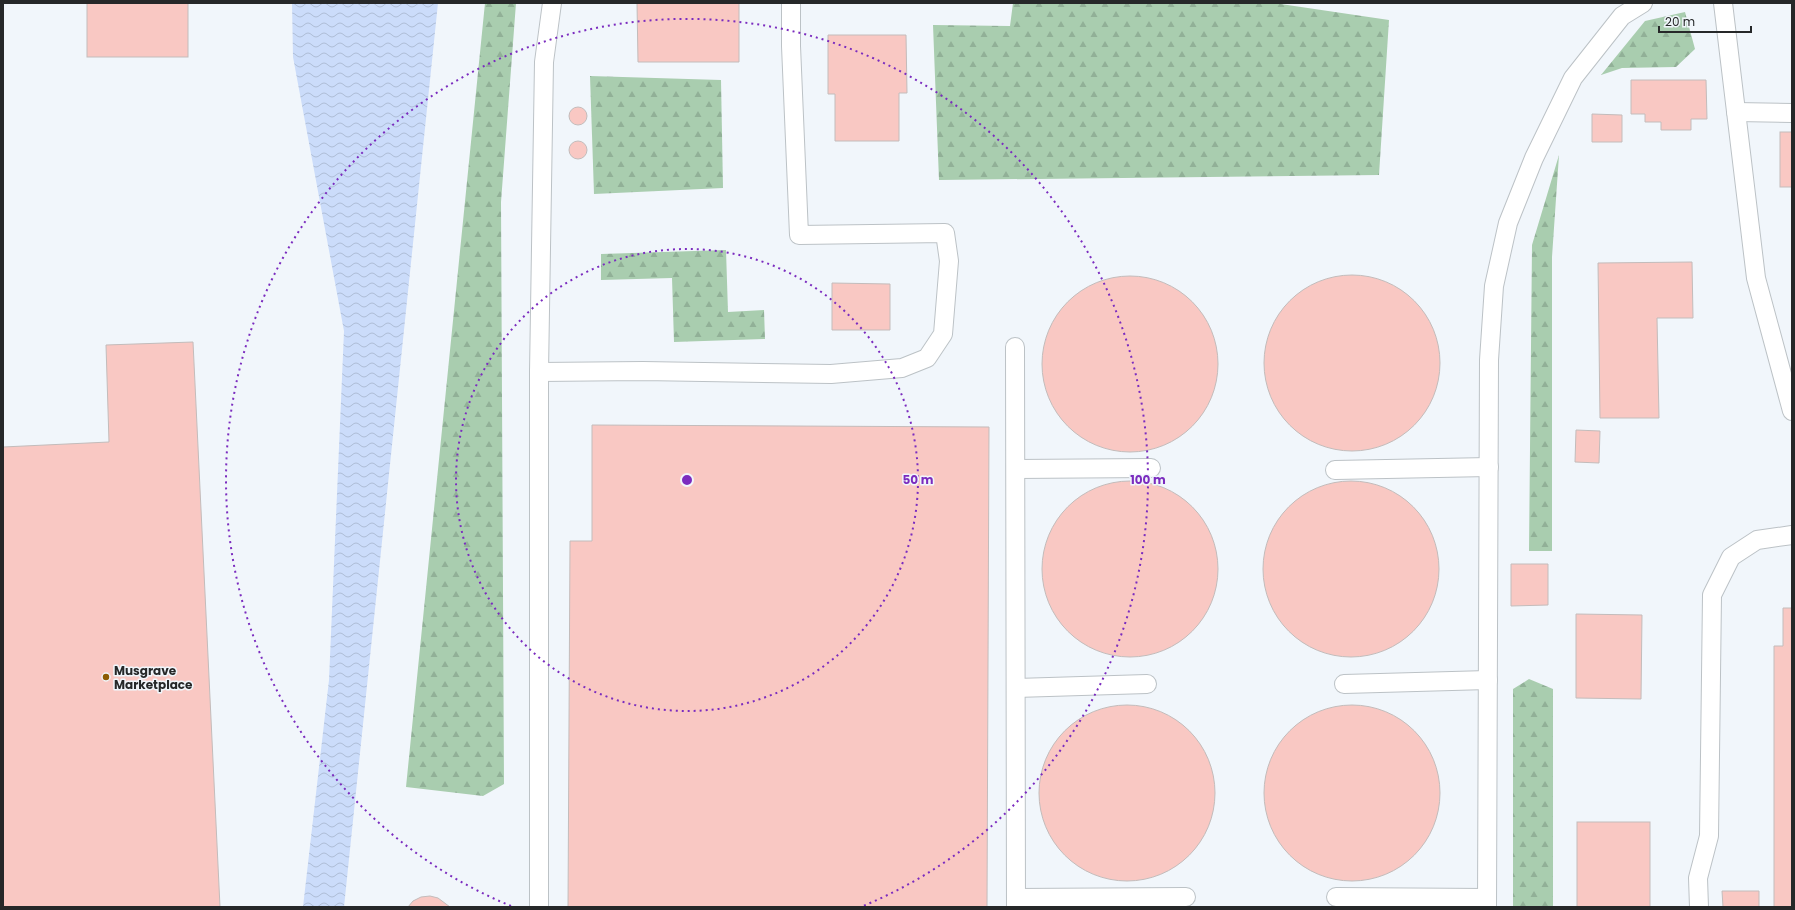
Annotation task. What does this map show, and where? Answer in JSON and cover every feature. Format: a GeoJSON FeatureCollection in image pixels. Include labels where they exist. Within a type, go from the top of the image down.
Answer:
{"type":"FeatureCollection","features":[{"type":"Feature","properties":{"kind":"lane"},"geometry":{"type":"LineString","coordinates":[[539,907],[539,372],[544,62],[552,3]]}},
{"type":"Feature","properties":{"kind":"lane"},"geometry":{"type":"LineString","coordinates":[[539,372],[643,371],[831,374],[902,368],[927,358],[942,334],[949,261],[945,233],[799,235],[791,46],[791,3]]}},
{"type":"Feature","properties":{"kind":"lane"},"geometry":{"type":"LineString","coordinates":[[1336,897],[1487,903],[1489,360],[1494,286],[1508,223],[1534,158],[1573,78],[1622,16],[1643,3]]}},
{"type":"Feature","properties":{"kind":"lane"},"geometry":{"type":"LineString","coordinates":[[1724,3],[1756,278],[1792,411]]}},
{"type":"Feature","properties":{"kind":"lane"},"geometry":{"type":"LineString","coordinates":[[1736,112],[1792,113]]}},
{"type":"Feature","properties":{"kind":"lane"},"geometry":{"type":"LineString","coordinates":[[1015,347],[1016,903],[1186,897]]}},
{"type":"Feature","properties":{"kind":"lane"},"geometry":{"type":"LineString","coordinates":[[1016,469],[1151,468]]}},
{"type":"Feature","properties":{"kind":"lane"},"geometry":{"type":"LineString","coordinates":[[1335,470],[1489,468]]}},
{"type":"Feature","properties":{"kind":"lane"},"geometry":{"type":"LineString","coordinates":[[1699,907],[1698,878],[1710,836],[1712,595],[1732,557],[1757,540],[1792,535]]}},
{"type":"Feature","properties":{"kind":"lane"},"geometry":{"type":"LineString","coordinates":[[1344,684],[1488,680]]}},
{"type":"Feature","properties":{"kind":"lane"},"geometry":{"type":"LineString","coordinates":[[1016,688],[1147,684]]}},
{"type":"Feature","properties":{"kind":"green space"},"geometry":{"type":"Polygon","coordinates":[[[485,3],[516,3],[501,202],[504,784],[483,796],[406,787],[485,3]]]}},
{"type":"Feature","properties":{"kind":"green space"},"geometry":{"type":"Polygon","coordinates":[[[1013,3],[1274,3],[1389,20],[1379,175],[939,180],[933,25],[1010,26],[1013,3]]]}},
{"type":"Feature","properties":{"kind":"green space"},"geometry":{"type":"Polygon","coordinates":[[[1685,12],[1695,49],[1676,67],[1622,68],[1601,75],[1645,21],[1685,12]]]}},
{"type":"Feature","properties":{"kind":"green space"},"geometry":{"type":"Polygon","coordinates":[[[590,76],[721,80],[723,188],[594,194],[590,76]]]}},
{"type":"Feature","properties":{"kind":"green space"},"geometry":{"type":"Polygon","coordinates":[[[1559,155],[1552,257],[1552,551],[1529,551],[1532,245],[1559,155]]]}},
{"type":"Feature","properties":{"kind":"green space"},"geometry":{"type":"Polygon","coordinates":[[[726,250],[728,312],[764,310],[765,339],[674,342],[672,278],[601,280],[601,254],[726,250]]]}},
{"type":"Feature","properties":{"kind":"green space"},"geometry":{"type":"Polygon","coordinates":[[[1529,679],[1553,689],[1553,907],[1513,907],[1513,689],[1529,679]]]}},
{"type":"Feature","properties":{"kind":"water"},"geometry":{"type":"Polygon","coordinates":[[[292,3],[438,3],[344,907],[303,907],[329,680],[344,331],[293,57],[292,3]]]}},
{"type":"Feature","properties":{"kind":"building"},"geometry":{"type":"Polygon","coordinates":[[[87,3],[188,3],[188,57],[87,57],[87,3]]]}},
{"type":"Feature","properties":{"kind":"building"},"geometry":{"type":"Polygon","coordinates":[[[637,3],[739,3],[739,62],[638,62],[637,3]]]}},
{"type":"Feature","properties":{"kind":"building"},"geometry":{"type":"Polygon","coordinates":[[[828,35],[906,35],[907,93],[899,93],[899,141],[835,141],[835,94],[828,94],[828,35]]]}},
{"type":"Feature","properties":{"kind":"building"},"geometry":{"type":"Polygon","coordinates":[[[1631,80],[1706,80],[1707,119],[1691,119],[1691,130],[1661,130],[1661,122],[1645,122],[1645,114],[1631,114],[1631,80]]]}},
{"type":"Feature","properties":{"kind":"building"},"geometry":{"type":"Polygon","coordinates":[[[578,107],[584,110],[587,116],[584,122],[578,125],[572,122],[569,116],[572,110],[578,107]]]}},
{"type":"Feature","properties":{"kind":"building"},"geometry":{"type":"Polygon","coordinates":[[[1592,114],[1622,115],[1622,142],[1592,142],[1592,114]]]}},
{"type":"Feature","properties":{"kind":"building"},"geometry":{"type":"Polygon","coordinates":[[[1780,132],[1792,132],[1792,187],[1780,187],[1780,132]]]}},
{"type":"Feature","properties":{"kind":"building"},"geometry":{"type":"Polygon","coordinates":[[[578,141],[584,144],[587,150],[584,156],[578,159],[572,156],[569,150],[572,144],[578,141]]]}},
{"type":"Feature","properties":{"kind":"building"},"geometry":{"type":"Polygon","coordinates":[[[1692,262],[1693,318],[1657,318],[1659,418],[1600,418],[1598,263],[1692,262]]]}},
{"type":"Feature","properties":{"kind":"building"},"geometry":{"type":"Polygon","coordinates":[[[1352,275],[1369,277],[1386,282],[1408,295],[1420,307],[1433,329],[1438,346],[1440,363],[1438,380],[1433,397],[1420,419],[1408,431],[1386,444],[1369,449],[1352,451],[1335,449],[1318,444],[1296,431],[1284,419],[1271,397],[1266,380],[1264,363],[1266,346],[1271,329],[1284,307],[1296,295],[1318,282],[1335,277],[1352,275]]]}},
{"type":"Feature","properties":{"kind":"building"},"geometry":{"type":"Polygon","coordinates":[[[1130,276],[1147,278],[1164,283],[1186,296],[1198,308],[1211,330],[1216,347],[1218,364],[1216,381],[1211,398],[1198,420],[1186,432],[1164,445],[1147,450],[1130,452],[1113,450],[1096,445],[1074,432],[1062,420],[1049,398],[1044,381],[1042,364],[1044,347],[1049,330],[1062,308],[1074,296],[1096,283],[1113,278],[1130,276]]]}},
{"type":"Feature","properties":{"kind":"building"},"geometry":{"type":"Polygon","coordinates":[[[832,283],[890,284],[890,330],[832,330],[832,283]]]}},
{"type":"Feature","properties":{"kind":"building","name":"Musgrave Marketplace"},"geometry":{"type":"Polygon","coordinates":[[[193,342],[220,907],[3,907],[3,447],[109,442],[106,345],[193,342]]]}},
{"type":"Feature","properties":{"kind":"building"},"geometry":{"type":"Polygon","coordinates":[[[592,425],[989,427],[987,907],[568,907],[570,541],[592,541],[592,425]]]}},
{"type":"Feature","properties":{"kind":"building"},"geometry":{"type":"Polygon","coordinates":[[[1576,430],[1600,431],[1599,463],[1575,462],[1576,430]]]}},
{"type":"Feature","properties":{"kind":"building"},"geometry":{"type":"Polygon","coordinates":[[[1130,481],[1147,483],[1164,488],[1186,501],[1198,513],[1211,535],[1216,552],[1218,569],[1216,586],[1211,603],[1198,625],[1186,637],[1164,650],[1147,655],[1130,657],[1113,655],[1096,650],[1074,637],[1062,625],[1049,603],[1044,586],[1042,569],[1044,552],[1049,535],[1062,513],[1074,501],[1096,488],[1113,483],[1130,481]]]}},
{"type":"Feature","properties":{"kind":"building"},"geometry":{"type":"Polygon","coordinates":[[[1351,481],[1368,483],[1385,488],[1407,501],[1419,513],[1432,535],[1437,552],[1439,569],[1437,586],[1432,603],[1419,625],[1407,637],[1385,650],[1368,655],[1351,657],[1334,655],[1317,650],[1295,637],[1283,625],[1270,603],[1265,586],[1263,569],[1265,552],[1270,535],[1283,513],[1295,501],[1317,488],[1334,483],[1351,481]]]}},
{"type":"Feature","properties":{"kind":"building"},"geometry":{"type":"Polygon","coordinates":[[[1511,564],[1548,564],[1548,605],[1511,606],[1511,564]]]}},
{"type":"Feature","properties":{"kind":"building"},"geometry":{"type":"Polygon","coordinates":[[[1783,608],[1792,608],[1792,907],[1774,907],[1774,646],[1783,646],[1783,608]]]}},
{"type":"Feature","properties":{"kind":"building"},"geometry":{"type":"Polygon","coordinates":[[[1576,614],[1642,615],[1641,699],[1576,698],[1576,614]]]}},
{"type":"Feature","properties":{"kind":"building"},"geometry":{"type":"Polygon","coordinates":[[[1127,705],[1144,707],[1161,712],[1183,725],[1195,737],[1208,759],[1213,776],[1215,793],[1213,810],[1208,827],[1195,849],[1183,861],[1161,874],[1144,879],[1127,881],[1110,879],[1093,874],[1071,861],[1059,849],[1046,827],[1041,810],[1039,793],[1041,776],[1046,759],[1059,737],[1071,725],[1093,712],[1110,707],[1127,705]]]}},
{"type":"Feature","properties":{"kind":"building"},"geometry":{"type":"Polygon","coordinates":[[[1352,705],[1369,707],[1386,712],[1408,725],[1420,737],[1433,759],[1438,776],[1440,793],[1438,810],[1433,827],[1420,849],[1408,861],[1386,874],[1369,879],[1352,881],[1335,879],[1318,874],[1296,861],[1284,849],[1271,827],[1266,810],[1264,793],[1266,776],[1271,759],[1284,737],[1296,725],[1318,712],[1335,707],[1352,705]]]}},
{"type":"Feature","properties":{"kind":"building"},"geometry":{"type":"Polygon","coordinates":[[[1577,822],[1650,822],[1650,907],[1577,907],[1577,822]]]}},
{"type":"Feature","properties":{"kind":"building"},"geometry":{"type":"Polygon","coordinates":[[[1722,891],[1759,891],[1759,907],[1723,907],[1722,891]]]}},
{"type":"Feature","properties":{"kind":"building"},"geometry":{"type":"Polygon","coordinates":[[[430,896],[438,898],[450,907],[408,907],[413,901],[421,897],[430,896]]]}},
{"type":"Feature","properties":{"kind":"place","name":"Musgrave Marketplace"},"geometry":{"type":"Point","coordinates":[106,677]}}]}
